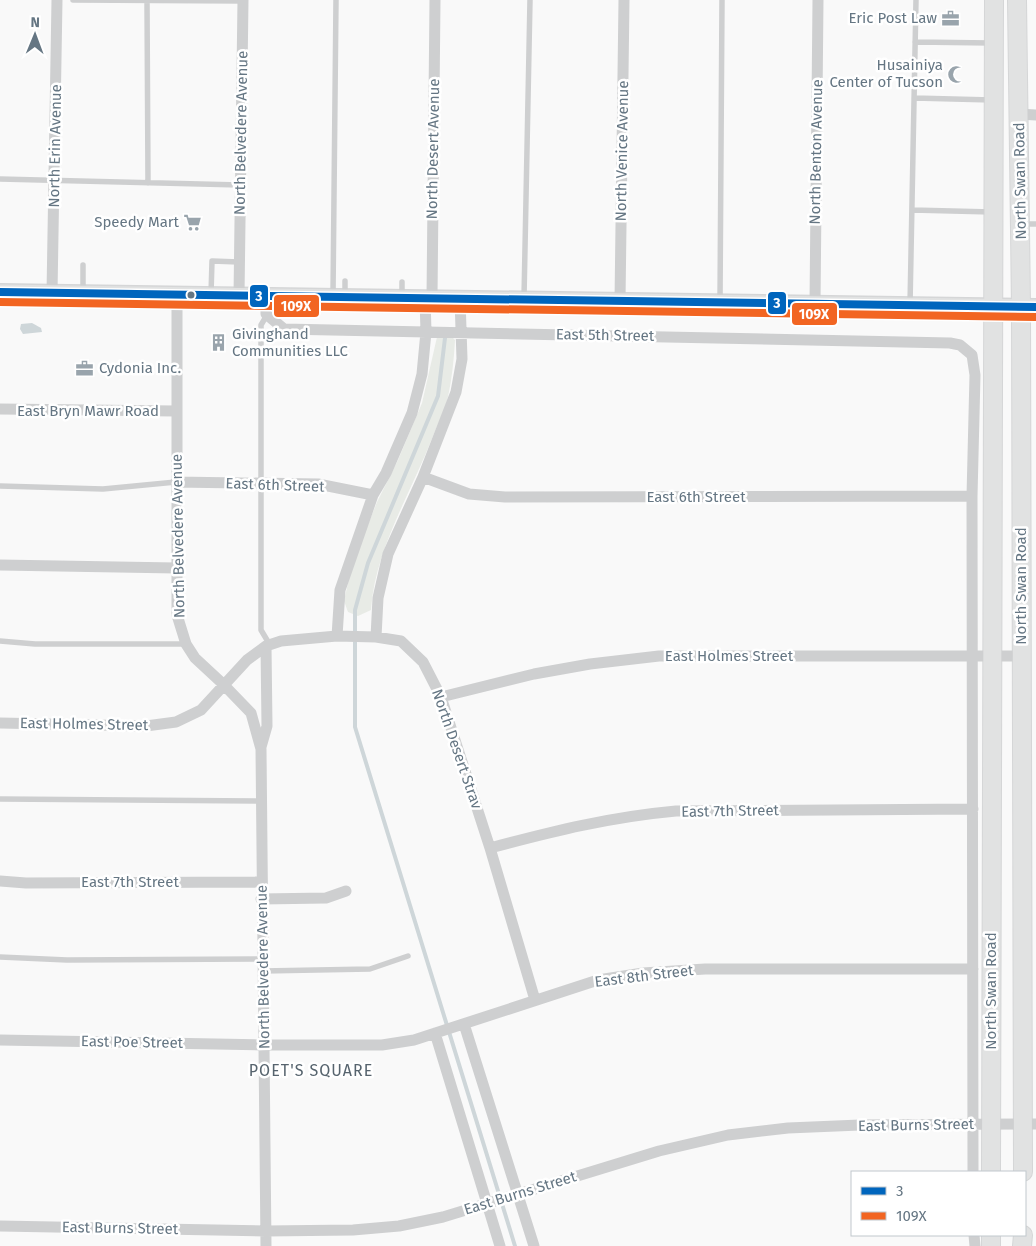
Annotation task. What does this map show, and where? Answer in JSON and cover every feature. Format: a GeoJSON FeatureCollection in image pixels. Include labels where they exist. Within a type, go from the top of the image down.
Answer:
{"type":"FeatureCollection","features":[{"type":"Feature","properties":{"kind":"main road","name":"North Swan Road"},"geometry":{"type":"LineString","coordinates":[[991,1171],[994,0]]}},
{"type":"Feature","properties":{"kind":"main road","name":"North Swan Road"},"geometry":{"type":"LineString","coordinates":[[1017,0],[1028,114],[1029,307],[1021,656],[1030,1124],[1023,1171]]}},
{"type":"Feature","properties":{"kind":"street","name":"North Erin Avenue"},"geometry":{"type":"LineString","coordinates":[[52,293],[57,0]]}},
{"type":"Feature","properties":{"kind":"street","name":"North Desert Avenue"},"geometry":{"type":"LineString","coordinates":[[428,298],[435,0]]}},
{"type":"Feature","properties":{"kind":"street","name":"North Venice Avenue"},"geometry":{"type":"LineString","coordinates":[[620,301],[624,0]]}},
{"type":"Feature","properties":{"kind":"street","name":"North Benton Avenue"},"geometry":{"type":"LineString","coordinates":[[815,304],[818,0]]}},
{"type":"Feature","properties":{"kind":"street","name":"North Belvedere Avenue"},"geometry":{"type":"LineString","coordinates":[[239,296],[243,1]]}},
{"type":"Feature","properties":{"kind":"street"},"geometry":{"type":"LineString","coordinates":[[0,292],[1029,307]]}},
{"type":"Feature","properties":{"kind":"street","name":"North Belvedere Avenue"},"geometry":{"type":"LineString","coordinates":[[177,295],[175,411],[177,615],[186,644],[195,658],[224,684],[251,713],[261,748]]}},
{"type":"Feature","properties":{"kind":"street"},"geometry":{"type":"LineString","coordinates":[[266,296],[267,315]]}},
{"type":"Feature","properties":{"kind":"street"},"geometry":{"type":"LineString","coordinates":[[337,636],[340,590],[373,496],[386,472],[412,413],[422,374],[428,298]]}},
{"type":"Feature","properties":{"kind":"street"},"geometry":{"type":"LineString","coordinates":[[376,636],[378,598],[388,554],[423,477],[456,392],[462,359],[460,299]]}},
{"type":"Feature","properties":{"kind":"street","name":"East 5th Street"},"geometry":{"type":"LineString","coordinates":[[267,315],[284,329],[950,343],[966,349]]}},
{"type":"Feature","properties":{"kind":"street","name":"North Swan Road"},"geometry":{"type":"LineString","coordinates":[[966,349],[974,363],[972,496],[973,1171]]}},
{"type":"Feature","properties":{"kind":"street","name":"East Bryn Mawr Road"},"geometry":{"type":"LineString","coordinates":[[0,410],[175,411]]}},
{"type":"Feature","properties":{"kind":"street","name":"East 6th Street"},"geometry":{"type":"LineString","coordinates":[[423,477],[469,494],[506,497],[972,496]]}},
{"type":"Feature","properties":{"kind":"street","name":"East 6th Street"},"geometry":{"type":"LineString","coordinates":[[176,482],[318,484],[373,496]]}},
{"type":"Feature","properties":{"kind":"street"},"geometry":{"type":"LineString","coordinates":[[0,565],[176,568]]}},
{"type":"Feature","properties":{"kind":"street","name":"East Holmes Street"},"geometry":{"type":"LineString","coordinates":[[0,723],[146,726],[176,722],[201,710],[246,660],[281,640],[337,636],[376,636]]}},
{"type":"Feature","properties":{"kind":"street","name":"North Desert Strav"},"geometry":{"type":"LineString","coordinates":[[376,636],[401,641],[423,662],[441,697],[490,848],[535,1000]]}},
{"type":"Feature","properties":{"kind":"street","name":"North Belvedere Avenue"},"geometry":{"type":"LineString","coordinates":[[266,1246],[260,882],[261,748],[267,726],[268,646]]}},
{"type":"Feature","properties":{"kind":"street","name":"East Holmes Street"},"geometry":{"type":"LineString","coordinates":[[441,697],[534,674],[590,664],[659,656],[1021,656]]}},
{"type":"Feature","properties":{"kind":"street","name":"East 7th Street"},"geometry":{"type":"LineString","coordinates":[[490,848],[578,824],[627,815],[666,812],[973,809]]}},
{"type":"Feature","properties":{"kind":"street","name":"East 7th Street"},"geometry":{"type":"LineString","coordinates":[[0,881],[26,883],[260,882]]}},
{"type":"Feature","properties":{"kind":"street"},"geometry":{"type":"LineString","coordinates":[[261,899],[326,898],[346,891]]}},
{"type":"Feature","properties":{"kind":"street","name":"East 8th Street"},"geometry":{"type":"LineString","coordinates":[[264,1045],[382,1045],[414,1040],[598,980],[643,973],[705,969],[973,969]]}},
{"type":"Feature","properties":{"kind":"street"},"geometry":{"type":"LineString","coordinates":[[464,1024],[534,1246]]}},
{"type":"Feature","properties":{"kind":"street"},"geometry":{"type":"LineString","coordinates":[[435,1033],[500,1246]]}},
{"type":"Feature","properties":{"kind":"street","name":"East Poe Street"},"geometry":{"type":"LineString","coordinates":[[0,1040],[264,1045]]}},
{"type":"Feature","properties":{"kind":"street","name":"East Burns Street"},"geometry":{"type":"LineString","coordinates":[[0,1226],[266,1231],[353,1230],[399,1226],[443,1217],[659,1151],[728,1134],[788,1128],[1030,1124]]}},
{"type":"Feature","properties":{"kind":"lane"},"geometry":{"type":"LineString","coordinates":[[73,0],[243,1]]}},
{"type":"Feature","properties":{"kind":"lane"},"geometry":{"type":"LineString","coordinates":[[336,0],[339,297]]}},
{"type":"Feature","properties":{"kind":"lane"},"geometry":{"type":"LineString","coordinates":[[524,300],[530,0]]}},
{"type":"Feature","properties":{"kind":"lane"},"geometry":{"type":"LineString","coordinates":[[720,302],[722,0]]}},
{"type":"Feature","properties":{"kind":"lane"},"geometry":{"type":"LineString","coordinates":[[910,305],[916,0]]}},
{"type":"Feature","properties":{"kind":"lane"},"geometry":{"type":"LineString","coordinates":[[147,1],[148,183]]}},
{"type":"Feature","properties":{"kind":"lane"},"geometry":{"type":"LineString","coordinates":[[915,42],[994,43]]}},
{"type":"Feature","properties":{"kind":"lane"},"geometry":{"type":"LineString","coordinates":[[914,98],[994,100]]}},
{"type":"Feature","properties":{"kind":"lane"},"geometry":{"type":"LineString","coordinates":[[0,179],[240,185]]}},
{"type":"Feature","properties":{"kind":"lane"},"geometry":{"type":"LineString","coordinates":[[912,210],[994,212]]}},
{"type":"Feature","properties":{"kind":"lane"},"geometry":{"type":"LineString","coordinates":[[211,295],[212,261],[240,262]]}},
{"type":"Feature","properties":{"kind":"lane"},"geometry":{"type":"LineString","coordinates":[[83,265],[83,294]]}},
{"type":"Feature","properties":{"kind":"lane"},"geometry":{"type":"LineString","coordinates":[[339,297],[345,281]]}},
{"type":"Feature","properties":{"kind":"lane"},"geometry":{"type":"LineString","coordinates":[[402,282],[402,298]]}},
{"type":"Feature","properties":{"kind":"lane"},"geometry":{"type":"LineString","coordinates":[[267,315],[261,325],[261,483],[262,630],[268,646]]}},
{"type":"Feature","properties":{"kind":"lane"},"geometry":{"type":"LineString","coordinates":[[0,486],[103,489],[176,482]]}},
{"type":"Feature","properties":{"kind":"lane"},"geometry":{"type":"LineString","coordinates":[[0,641],[35,644],[186,644]]}},
{"type":"Feature","properties":{"kind":"lane"},"geometry":{"type":"LineString","coordinates":[[0,799],[261,801]]}},
{"type":"Feature","properties":{"kind":"lane"},"geometry":{"type":"LineString","coordinates":[[0,956],[67,960],[370,969],[408,956]]}},
{"type":"Feature","properties":{"kind":"shaded area"},"geometry":{"type":"Polygon","coordinates":[[[32,323],[41,328],[42,332],[23,334],[20,329],[21,324],[32,323]]]}},
{"type":"Feature","properties":{"kind":"shaded area"},"geometry":{"type":"Polygon","coordinates":[[[450,335],[455,340],[452,376],[447,402],[395,521],[379,565],[371,610],[358,616],[348,612],[344,601],[352,565],[377,502],[398,460],[422,403],[437,337],[450,335]]]}},
{"type":"Feature","properties":{"kind":"waterway"},"geometry":{"type":"LineString","coordinates":[[445,338],[438,396],[368,563],[355,610],[355,727],[515,1246]]}},
{"type":"Feature","properties":{"kind":"transit line","name":"3"},"geometry":{"type":"LineString","coordinates":[[0,292],[1036,307]]}},
{"type":"Feature","properties":{"kind":"transit line","name":"109X"},"geometry":{"type":"LineString","coordinates":[[0,302],[1036,317]]}},
{"type":"Feature","properties":{"kind":"place","name":"Eric Post Law"},"geometry":{"type":"Point","coordinates":[951,18]}},
{"type":"Feature","properties":{"kind":"place","name":"Husainiya Center of Tucson"},"geometry":{"type":"Point","coordinates":[957,74]}},
{"type":"Feature","properties":{"kind":"place","name":"Speedy Mart"},"geometry":{"type":"Point","coordinates":[193,222]}},
{"type":"Feature","properties":{"kind":"place","name":"Givinghand Communities LLC"},"geometry":{"type":"Point","coordinates":[218,343]}},
{"type":"Feature","properties":{"kind":"place","name":"Cydonia Inc."},"geometry":{"type":"Point","coordinates":[85,368]}},
{"type":"Feature","properties":{"kind":"district","name":"POET'S SQUARE"},"geometry":{"type":"Point","coordinates":[311,1070]}}]}
